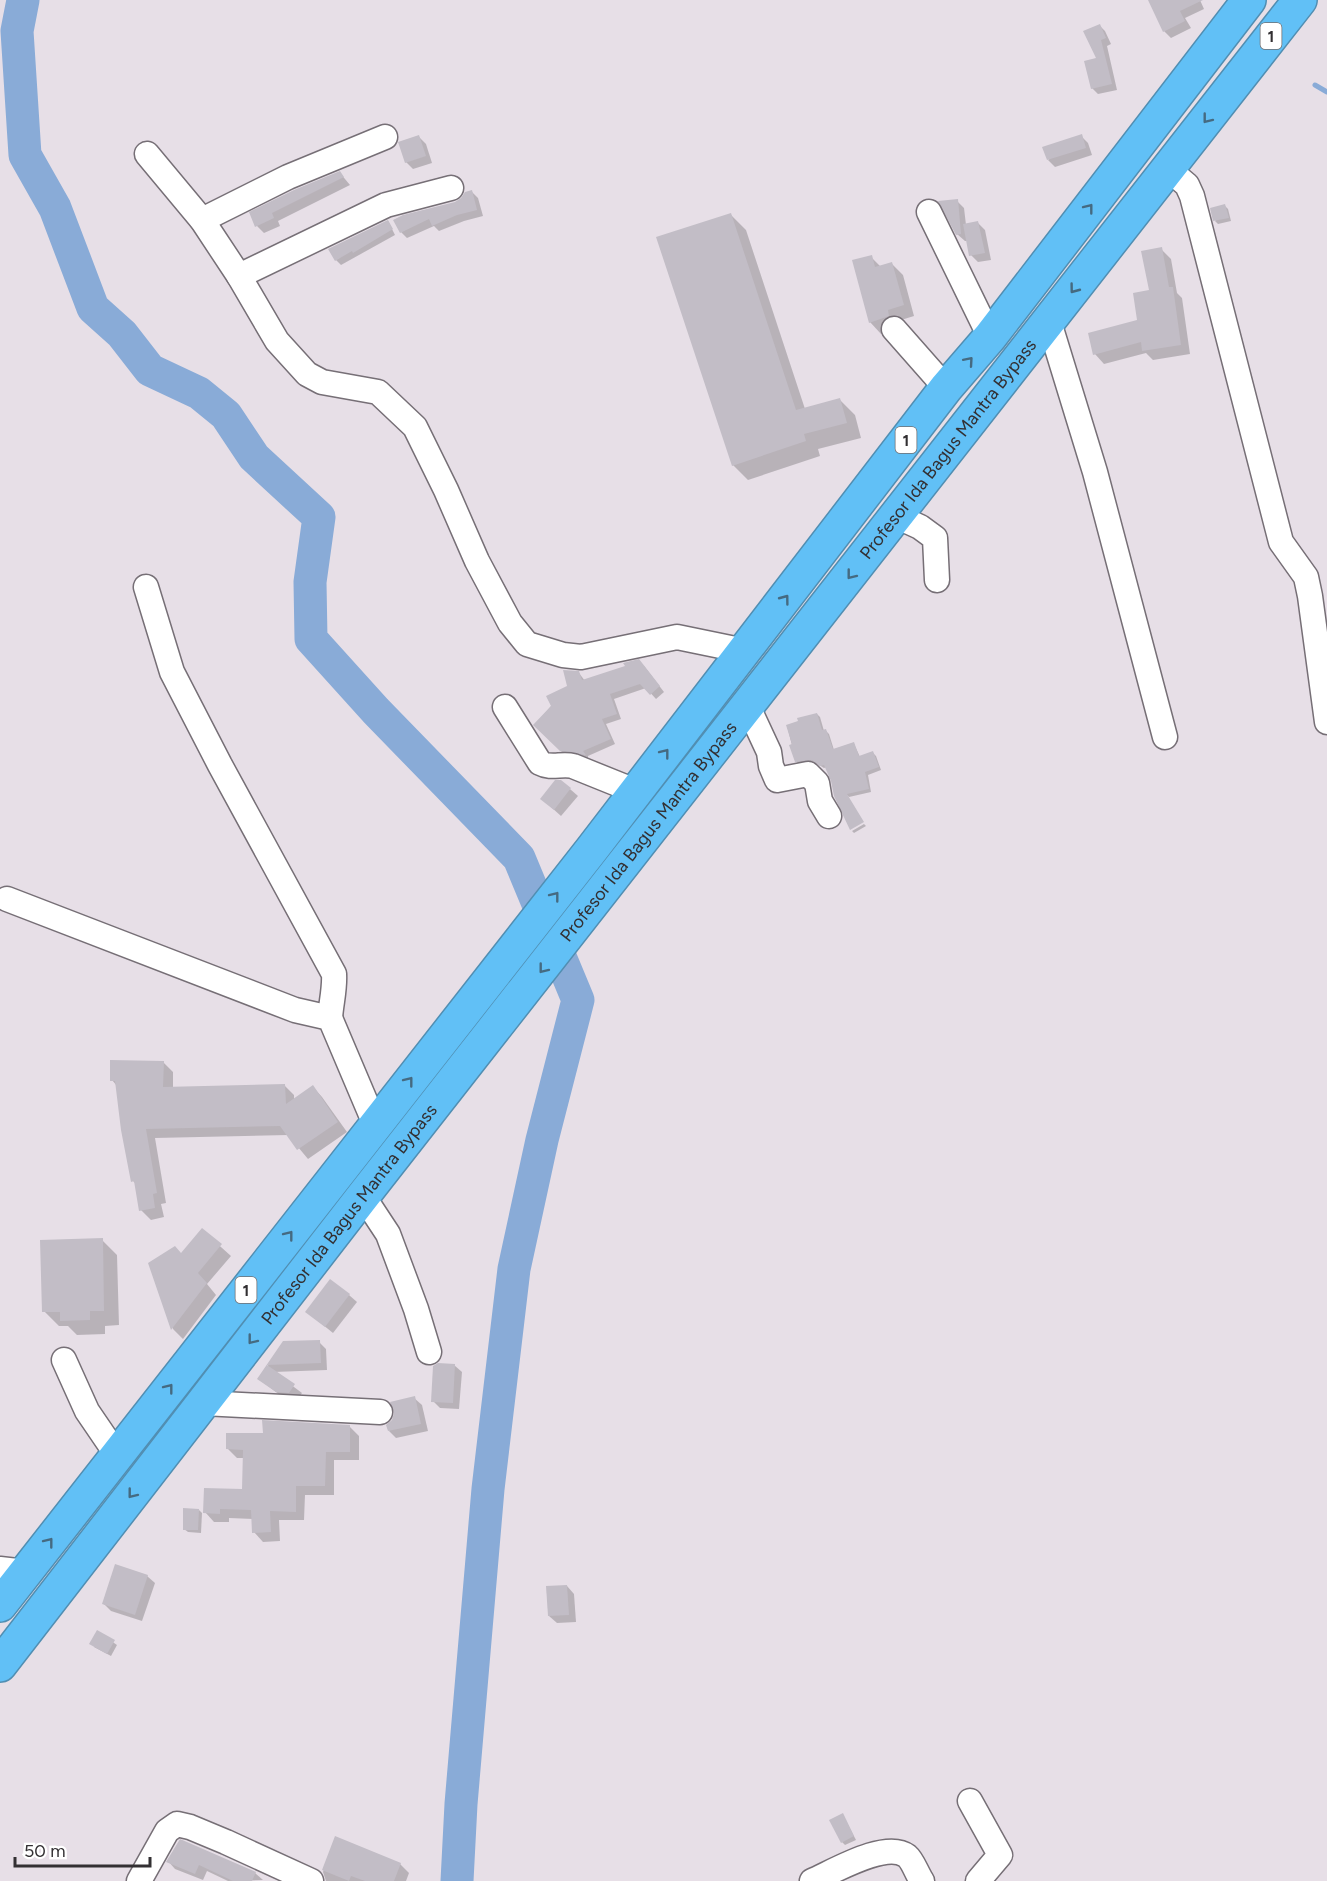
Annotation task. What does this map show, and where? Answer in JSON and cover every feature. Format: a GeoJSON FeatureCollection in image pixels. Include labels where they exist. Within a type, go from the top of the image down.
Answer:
{"type":"FeatureCollection","features":[{"type":"Feature","properties":{"kind":"highway","name":"Profesor Ida Bagus Mantra Bypass"},"geometry":{"type":"LineString","coordinates":[[0,1605],[13,1570],[117,1455],[592,849],[946,388],[990,336],[1249,0]]}},
{"type":"Feature","properties":{"kind":"highway","name":"Profesor Ida Bagus Mantra Bypass"},"geometry":{"type":"LineString","coordinates":[[0,1665],[363,1197],[1300,0]]}},
{"type":"Feature","properties":{"kind":"street"},"geometry":{"type":"LineString","coordinates":[[202,220],[288,177],[385,137]]}},
{"type":"Feature","properties":{"kind":"street"},"geometry":{"type":"LineString","coordinates":[[147,154],[202,220],[239,276],[277,341],[307,374],[322,382],[378,392],[415,427],[477,561],[510,623],[527,644],[563,656],[581,657],[677,637],[745,651]]}},
{"type":"Feature","properties":{"kind":"street"},"geometry":{"type":"LineString","coordinates":[[1168,169],[1187,185],[1192,196],[1281,542],[1306,578],[1327,722]]}},
{"type":"Feature","properties":{"kind":"street"},"geometry":{"type":"LineString","coordinates":[[239,276],[386,205],[451,188]]}},
{"type":"Feature","properties":{"kind":"street"},"geometry":{"type":"LineString","coordinates":[[929,212],[990,336]]}},
{"type":"Feature","properties":{"kind":"street"},"geometry":{"type":"LineString","coordinates":[[1049,322],[1095,472],[1165,737]]}},
{"type":"Feature","properties":{"kind":"street"},"geometry":{"type":"LineString","coordinates":[[894,329],[946,388]]}},
{"type":"Feature","properties":{"kind":"street"},"geometry":{"type":"LineString","coordinates":[[896,516],[920,527],[935,538],[937,580]]}},
{"type":"Feature","properties":{"kind":"street"},"geometry":{"type":"LineString","coordinates":[[146,587],[172,672],[334,974],[330,1018],[375,1124]]}},
{"type":"Feature","properties":{"kind":"street"},"geometry":{"type":"LineString","coordinates":[[505,707],[540,763],[567,764],[635,791]]}},
{"type":"Feature","properties":{"kind":"street"},"geometry":{"type":"LineString","coordinates":[[748,707],[769,752],[771,766],[777,780],[808,774],[817,783],[820,801],[829,816]]}},
{"type":"Feature","properties":{"kind":"street"},"geometry":{"type":"LineString","coordinates":[[7,899],[295,1010],[330,1018]]}},
{"type":"Feature","properties":{"kind":"street"},"geometry":{"type":"LineString","coordinates":[[363,1197],[388,1234],[416,1309],[429,1352]]}},
{"type":"Feature","properties":{"kind":"street"},"geometry":{"type":"LineString","coordinates":[[64,1360],[87,1411],[117,1455]]}},
{"type":"Feature","properties":{"kind":"street"},"geometry":{"type":"LineString","coordinates":[[203,1403],[380,1412]]}},
{"type":"Feature","properties":{"kind":"street"},"geometry":{"type":"LineString","coordinates":[[970,1801],[1000,1855],[978,1881]]}},
{"type":"Feature","properties":{"kind":"street"},"geometry":{"type":"LineString","coordinates":[[139,1881],[167,1831],[177,1824],[226,1842],[311,1881]]}},
{"type":"Feature","properties":{"kind":"street"},"geometry":{"type":"LineString","coordinates":[[812,1881],[871,1854],[893,1851],[907,1857],[922,1881]]}},
{"type":"Feature","properties":{"kind":"building"},"geometry":{"type":"Polygon","coordinates":[[[1148,0],[1203,0],[1180,11],[1185,21],[1163,32],[1148,0]]]}},
{"type":"Feature","properties":{"kind":"building"},"geometry":{"type":"Polygon","coordinates":[[[1100,24],[1106,38],[1101,40],[1112,84],[1091,89],[1084,61],[1096,58],[1083,31],[1100,24]]]}},
{"type":"Feature","properties":{"kind":"building"},"geometry":{"type":"Polygon","coordinates":[[[1082,134],[1086,148],[1047,160],[1042,147],[1082,134]]]}},
{"type":"Feature","properties":{"kind":"building"},"geometry":{"type":"Polygon","coordinates":[[[419,135],[426,156],[405,163],[398,142],[419,135]]]}},
{"type":"Feature","properties":{"kind":"building"},"geometry":{"type":"Polygon","coordinates":[[[340,171],[344,177],[272,213],[274,218],[255,227],[249,212],[340,171]]]}},
{"type":"Feature","properties":{"kind":"building"},"geometry":{"type":"Polygon","coordinates":[[[472,190],[477,210],[457,215],[432,226],[429,219],[400,233],[393,220],[403,215],[455,202],[465,192],[472,190]]]}},
{"type":"Feature","properties":{"kind":"building"},"geometry":{"type":"Polygon","coordinates":[[[958,199],[961,234],[956,235],[938,201],[958,199]]]}},
{"type":"Feature","properties":{"kind":"building"},"geometry":{"type":"Polygon","coordinates":[[[1225,204],[1229,218],[1213,221],[1210,208],[1225,204]]]}},
{"type":"Feature","properties":{"kind":"building"},"geometry":{"type":"Polygon","coordinates":[[[731,213],[796,410],[840,398],[847,423],[804,434],[806,441],[732,466],[656,237],[731,213]]]}},
{"type":"Feature","properties":{"kind":"building"},"geometry":{"type":"Polygon","coordinates":[[[388,220],[393,229],[335,261],[328,249],[388,220]]]}},
{"type":"Feature","properties":{"kind":"building"},"geometry":{"type":"Polygon","coordinates":[[[978,221],[985,253],[969,256],[963,224],[978,221]]]}},
{"type":"Feature","properties":{"kind":"building"},"geometry":{"type":"Polygon","coordinates":[[[1162,247],[1169,287],[1173,287],[1181,345],[1142,351],[1141,342],[1093,355],[1088,333],[1137,320],[1133,293],[1149,290],[1141,251],[1162,247]]]}},
{"type":"Feature","properties":{"kind":"building"},"geometry":{"type":"Polygon","coordinates":[[[872,255],[875,267],[892,262],[904,305],[888,310],[889,316],[869,323],[852,260],[872,255]]]}},
{"type":"Feature","properties":{"kind":"building"},"geometry":{"type":"Polygon","coordinates":[[[639,659],[660,686],[650,695],[640,684],[610,694],[617,714],[602,719],[611,739],[583,751],[586,755],[560,751],[533,725],[551,706],[546,696],[567,686],[563,670],[579,671],[582,680],[639,659]]]}},
{"type":"Feature","properties":{"kind":"building"},"geometry":{"type":"Polygon","coordinates":[[[817,713],[822,730],[826,729],[833,749],[854,742],[859,756],[873,751],[879,767],[865,772],[869,789],[847,794],[864,822],[850,830],[834,796],[824,765],[820,766],[812,760],[795,762],[789,745],[792,744],[786,725],[798,721],[797,718],[817,713]]]}},
{"type":"Feature","properties":{"kind":"building"},"geometry":{"type":"Polygon","coordinates":[[[555,780],[561,780],[571,788],[554,810],[540,799],[555,780]]]}},
{"type":"Feature","properties":{"kind":"building"},"geometry":{"type":"Polygon","coordinates":[[[110,1060],[164,1061],[163,1087],[285,1084],[286,1104],[313,1085],[338,1122],[297,1150],[280,1126],[146,1129],[157,1193],[153,1194],[155,1208],[139,1211],[121,1130],[115,1081],[110,1081],[110,1060]]]}},
{"type":"Feature","properties":{"kind":"building"},"geometry":{"type":"Polygon","coordinates":[[[202,1228],[222,1244],[198,1273],[207,1283],[171,1330],[148,1263],[175,1246],[181,1253],[202,1228]]]}},
{"type":"Feature","properties":{"kind":"building"},"geometry":{"type":"Polygon","coordinates":[[[103,1238],[104,1311],[90,1311],[90,1320],[60,1321],[60,1312],[42,1312],[40,1240],[103,1238]]]}},
{"type":"Feature","properties":{"kind":"building"},"geometry":{"type":"Polygon","coordinates":[[[330,1279],[350,1294],[325,1327],[305,1312],[330,1279]]]}},
{"type":"Feature","properties":{"kind":"building"},"geometry":{"type":"Polygon","coordinates":[[[320,1340],[321,1363],[267,1365],[295,1384],[289,1393],[276,1392],[257,1379],[283,1341],[320,1340]]]}},
{"type":"Feature","properties":{"kind":"building"},"geometry":{"type":"Polygon","coordinates":[[[438,1363],[455,1364],[453,1403],[431,1402],[433,1366],[438,1363]]]}},
{"type":"Feature","properties":{"kind":"building"},"geometry":{"type":"Polygon","coordinates":[[[415,1396],[421,1424],[388,1431],[386,1425],[392,1420],[394,1413],[390,1402],[415,1396]]]}},
{"type":"Feature","properties":{"kind":"building"},"geometry":{"type":"Polygon","coordinates":[[[262,1420],[350,1425],[350,1452],[326,1452],[325,1486],[296,1486],[296,1512],[270,1511],[271,1532],[252,1533],[251,1510],[220,1509],[220,1514],[203,1513],[204,1488],[242,1489],[243,1450],[226,1449],[226,1433],[263,1433],[262,1420]]]}},
{"type":"Feature","properties":{"kind":"building"},"geometry":{"type":"Polygon","coordinates":[[[183,1508],[199,1509],[198,1530],[183,1530],[183,1508]]]}},
{"type":"Feature","properties":{"kind":"building"},"geometry":{"type":"Polygon","coordinates":[[[115,1564],[148,1575],[135,1615],[102,1604],[115,1564]]]}},
{"type":"Feature","properties":{"kind":"building"},"geometry":{"type":"Polygon","coordinates":[[[567,1585],[569,1615],[548,1616],[546,1586],[567,1585]]]}},
{"type":"Feature","properties":{"kind":"building"},"geometry":{"type":"Polygon","coordinates":[[[97,1630],[115,1640],[107,1654],[89,1644],[97,1630]]]}},
{"type":"Feature","properties":{"kind":"building"},"geometry":{"type":"Polygon","coordinates":[[[843,1813],[854,1836],[841,1843],[829,1820],[843,1813]]]}},
{"type":"Feature","properties":{"kind":"building"},"geometry":{"type":"Polygon","coordinates":[[[335,1836],[401,1863],[394,1881],[365,1881],[351,1876],[349,1881],[322,1870],[335,1836]]]}},
{"type":"Feature","properties":{"kind":"building"},"geometry":{"type":"Polygon","coordinates":[[[180,1839],[256,1872],[252,1881],[233,1881],[199,1865],[195,1874],[166,1862],[180,1839]]]}},
{"type":"Feature","properties":{"kind":"waterway"},"geometry":{"type":"LineString","coordinates":[[23,0],[17,31],[25,155],[55,208],[93,308],[122,334],[150,370],[199,393],[226,415],[254,457],[319,517],[310,582],[311,639],[376,711],[519,858],[578,1000],[542,1140],[514,1269],[488,1489],[461,1804],[457,1881]]}},
{"type":"Feature","properties":{"kind":"waterway"},"geometry":{"type":"LineString","coordinates":[[1315,85],[1327,92]]}}]}
